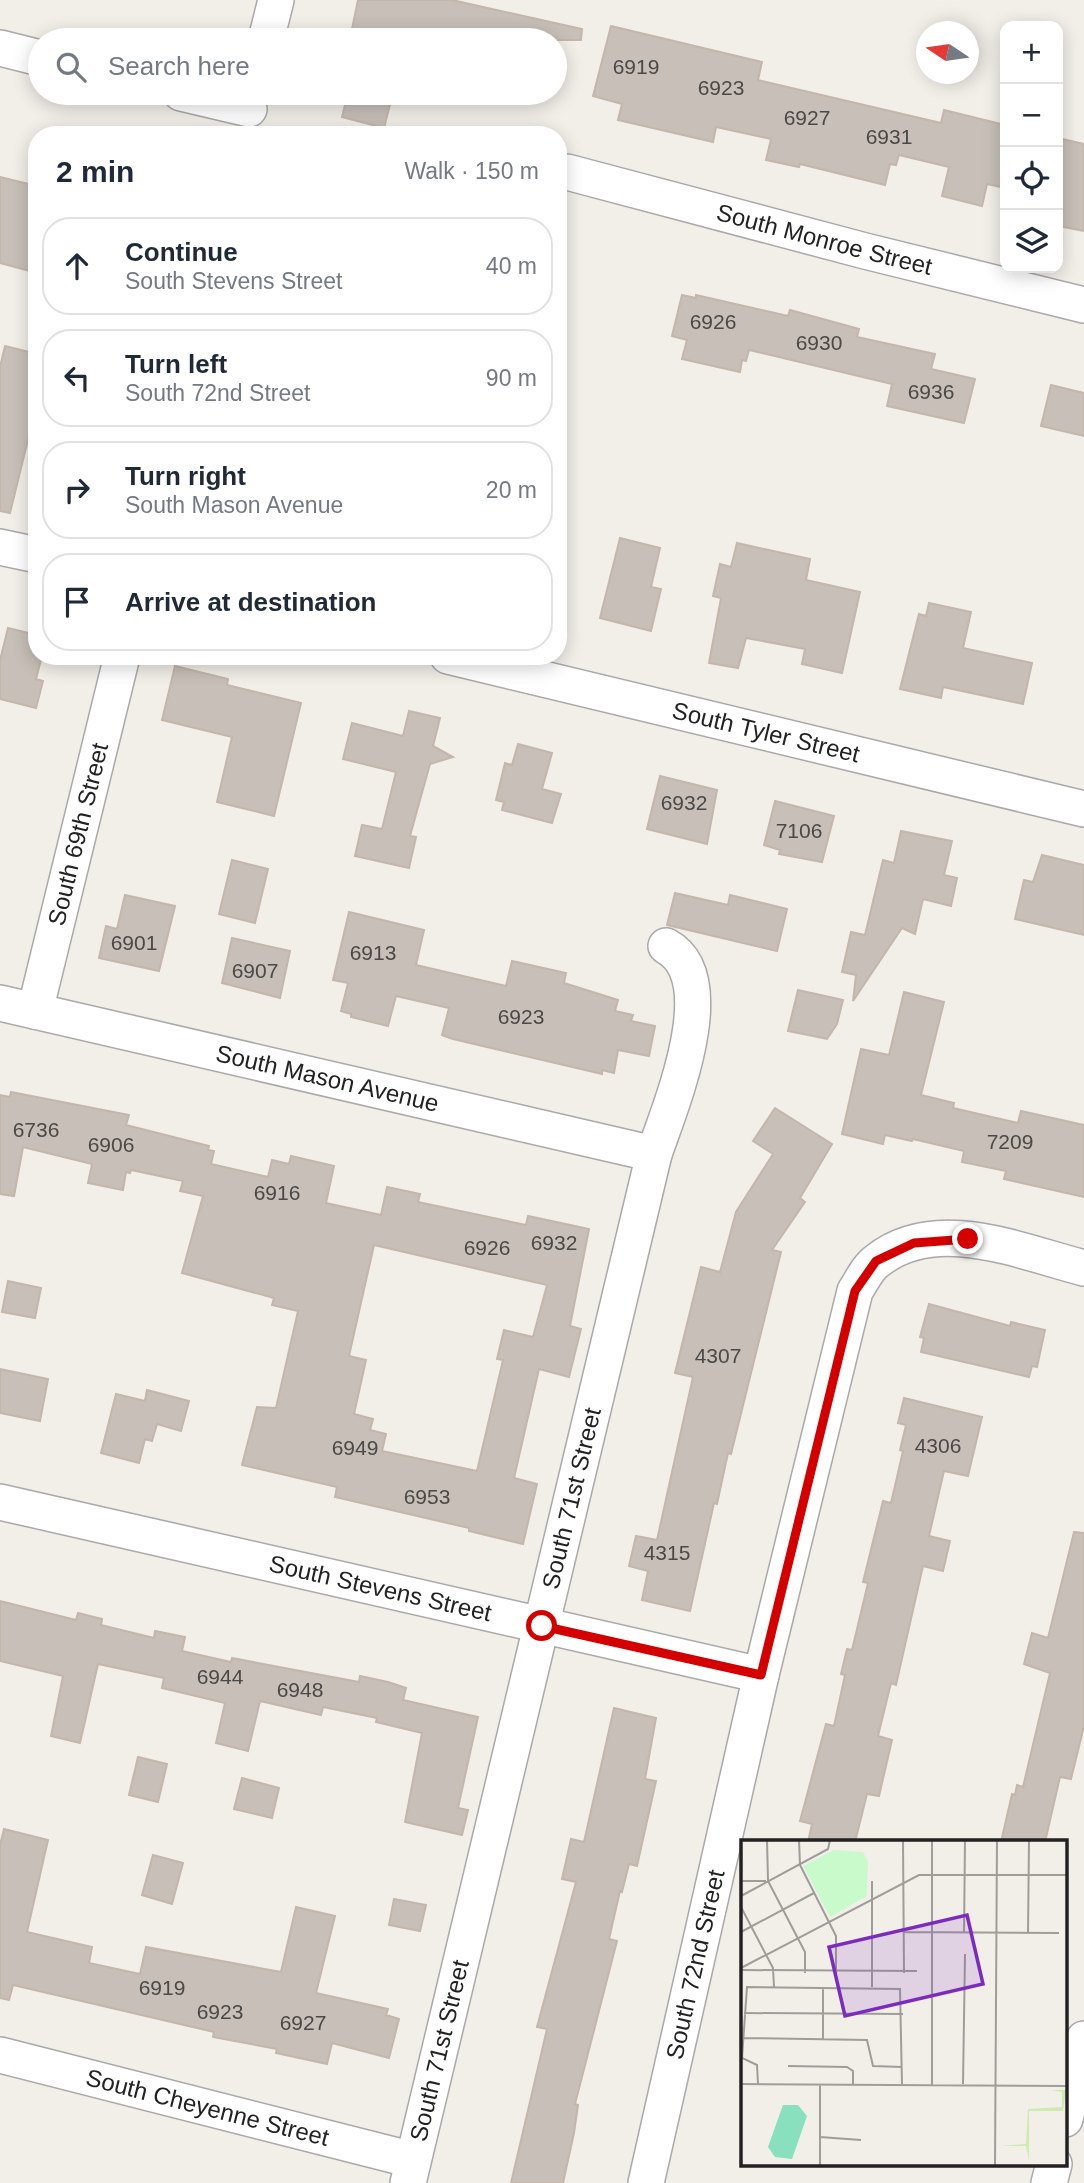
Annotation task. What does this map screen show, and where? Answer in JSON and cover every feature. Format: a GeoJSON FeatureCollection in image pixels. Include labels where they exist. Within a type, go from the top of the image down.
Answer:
{"type":"FeatureCollection","features":[{"type":"Feature","properties":{"kind":"street"},"geometry":{"type":"LineString","coordinates":[[269,28],[276,0]]}},
{"type":"Feature","properties":{"kind":"street"},"geometry":{"type":"LineString","coordinates":[[0,48],[28,55]]}},
{"type":"Feature","properties":{"kind":"street"},"geometry":{"type":"LineString","coordinates":[[223,105],[248,112]]}},
{"type":"Feature","properties":{"kind":"street","name":"South Monroe Street"},"geometry":{"type":"LineString","coordinates":[[567,172],[865,251],[1084,305]]}},
{"type":"Feature","properties":{"kind":"street"},"geometry":{"type":"LineString","coordinates":[[0,547],[28,553]]}},
{"type":"Feature","properties":{"kind":"street","name":"South 69th Street"},"geometry":{"type":"LineString","coordinates":[[35,1011],[120,665]]}},
{"type":"Feature","properties":{"kind":"street","name":"South Tyler Street"},"geometry":{"type":"LineString","coordinates":[[485,665],[1084,809]]}},
{"type":"Feature","properties":{"kind":"street","name":"South 71st Street"},"geometry":{"type":"LineString","coordinates":[[411,2171],[654,1154],[687,1057],[694,1022],[687,972],[679,953],[666,946]]}},
{"type":"Feature","properties":{"kind":"street","name":"South Mason Avenue"},"geometry":{"type":"LineString","coordinates":[[0,1003],[654,1154]]}},
{"type":"Feature","properties":{"kind":"street","name":"South 72nd Street"},"geometry":{"type":"LineString","coordinates":[[646,2183],[761,1675],[855,1291],[876,1261],[914,1243],[968,1239],[1084,1268]]}},
{"type":"Feature","properties":{"kind":"street","name":"South Stevens Street"},"geometry":{"type":"LineString","coordinates":[[0,1502],[761,1675]]}},
{"type":"Feature","properties":{"kind":"street"},"geometry":{"type":"LineString","coordinates":[[1066,2115],[1084,2039]]}},
{"type":"Feature","properties":{"kind":"street","name":"South Cheyenne Street"},"geometry":{"type":"LineString","coordinates":[[0,2055],[411,2171]]}},
{"type":"Feature","properties":{"kind":"street"},"geometry":{"type":"LineString","coordinates":[[1049,2183],[1053,2166]]}},
{"type":"Feature","properties":{"kind":"building"},"geometry":{"type":"Polygon","coordinates":[[[358,0],[452,0],[582,29],[581,40],[567,40],[567,28],[352,28],[358,0]]]}},
{"type":"Feature","properties":{"kind":"building"},"geometry":{"type":"Polygon","coordinates":[[[611,26],[762,62],[758,80],[941,123],[944,110],[1000,124],[1000,187],[987,184],[982,206],[942,196],[949,167],[899,155],[896,165],[890,164],[885,185],[800,164],[799,167],[766,160],[771,139],[716,127],[713,142],[618,120],[622,104],[593,96],[611,26]]]}},
{"type":"Feature","properties":{"kind":"building"},"geometry":{"type":"Polygon","coordinates":[[[345,105],[390,105],[385,126],[342,117],[345,105]]]}},
{"type":"Feature","properties":{"kind":"building"},"geometry":{"type":"Polygon","coordinates":[[[1063,139],[1084,144],[1084,231],[1063,227],[1063,139]]]}},
{"type":"Feature","properties":{"kind":"building"},"geometry":{"type":"Polygon","coordinates":[[[0,177],[28,184],[28,271],[0,263],[0,177]]]}},
{"type":"Feature","properties":{"kind":"building"},"geometry":{"type":"Polygon","coordinates":[[[682,295],[696,298],[696,295],[788,316],[790,310],[859,329],[857,337],[935,354],[931,369],[975,379],[964,423],[887,406],[892,384],[749,350],[746,361],[742,360],[740,372],[682,359],[687,340],[672,336],[682,295]]]}},
{"type":"Feature","properties":{"kind":"building"},"geometry":{"type":"Polygon","coordinates":[[[5,346],[28,352],[28,440],[10,513],[0,511],[0,367],[5,346]]]}},
{"type":"Feature","properties":{"kind":"building"},"geometry":{"type":"Polygon","coordinates":[[[1051,385],[1084,393],[1084,436],[1041,426],[1051,385]]]}},
{"type":"Feature","properties":{"kind":"building"},"geometry":{"type":"Polygon","coordinates":[[[620,538],[660,548],[651,587],[661,589],[651,631],[600,618],[620,538]]]}},
{"type":"Feature","properties":{"kind":"building"},"geometry":{"type":"Polygon","coordinates":[[[737,543],[810,559],[806,580],[860,592],[842,673],[802,664],[805,649],[746,638],[738,668],[709,663],[721,598],[713,596],[720,564],[731,567],[737,543]]]}},
{"type":"Feature","properties":{"kind":"building"},"geometry":{"type":"Polygon","coordinates":[[[929,603],[971,612],[963,648],[1032,663],[1023,704],[943,687],[941,698],[900,689],[919,614],[926,616],[929,603]]]}},
{"type":"Feature","properties":{"kind":"building"},"geometry":{"type":"Polygon","coordinates":[[[8,628],[28,633],[28,665],[40,665],[36,679],[43,681],[36,708],[0,699],[0,660],[8,628]]]}},
{"type":"Feature","properties":{"kind":"building"},"geometry":{"type":"Polygon","coordinates":[[[175,666],[228,679],[227,685],[301,703],[274,816],[217,802],[232,737],[162,720],[175,666]]]}},
{"type":"Feature","properties":{"kind":"building"},"geometry":{"type":"Polygon","coordinates":[[[409,711],[440,718],[433,746],[453,757],[430,764],[410,836],[416,837],[409,868],[355,856],[362,825],[382,829],[396,772],[343,759],[352,723],[403,736],[409,711]]]}},
{"type":"Feature","properties":{"kind":"building"},"geometry":{"type":"Polygon","coordinates":[[[518,744],[552,753],[542,789],[561,794],[552,823],[502,810],[504,802],[496,800],[505,763],[512,765],[518,744]]]}},
{"type":"Feature","properties":{"kind":"building"},"geometry":{"type":"Polygon","coordinates":[[[660,776],[717,790],[707,844],[647,829],[660,776]]]}},
{"type":"Feature","properties":{"kind":"building"},"geometry":{"type":"Polygon","coordinates":[[[775,801],[834,816],[822,862],[779,854],[780,850],[764,845],[775,801]]]}},
{"type":"Feature","properties":{"kind":"building"},"geometry":{"type":"Polygon","coordinates":[[[901,831],[952,841],[944,875],[957,878],[951,906],[923,899],[915,934],[902,928],[853,1001],[856,975],[842,972],[851,932],[865,935],[883,860],[894,863],[901,831]]]}},
{"type":"Feature","properties":{"kind":"building"},"geometry":{"type":"Polygon","coordinates":[[[1042,855],[1084,865],[1084,935],[1015,919],[1024,880],[1033,882],[1042,855]]]}},
{"type":"Feature","properties":{"kind":"building"},"geometry":{"type":"Polygon","coordinates":[[[232,860],[268,869],[255,923],[219,914],[232,860]]]}},
{"type":"Feature","properties":{"kind":"building"},"geometry":{"type":"Polygon","coordinates":[[[675,893],[728,905],[730,895],[787,909],[777,951],[667,925],[675,893]]]}},
{"type":"Feature","properties":{"kind":"building"},"geometry":{"type":"Polygon","coordinates":[[[125,895],[175,906],[159,971],[99,958],[106,926],[117,929],[125,895]]]}},
{"type":"Feature","properties":{"kind":"building"},"geometry":{"type":"Polygon","coordinates":[[[349,912],[424,930],[416,965],[506,986],[512,961],[566,973],[564,983],[618,1000],[615,1011],[633,1015],[631,1021],[655,1026],[649,1056],[618,1050],[614,1073],[602,1070],[602,1074],[453,1039],[442,1035],[449,1008],[396,996],[388,1026],[351,1017],[351,1014],[341,1011],[348,983],[333,980],[349,912]]]}},
{"type":"Feature","properties":{"kind":"building"},"geometry":{"type":"Polygon","coordinates":[[[232,938],[290,951],[280,998],[222,983],[232,938]]]}},
{"type":"Feature","properties":{"kind":"building"},"geometry":{"type":"Polygon","coordinates":[[[798,990],[843,1000],[837,1024],[827,1039],[788,1031],[798,990]]]}},
{"type":"Feature","properties":{"kind":"building"},"geometry":{"type":"Polygon","coordinates":[[[904,992],[944,1002],[921,1095],[954,1103],[953,1108],[1018,1123],[1021,1111],[1084,1125],[1084,1197],[1004,1179],[1006,1171],[962,1162],[964,1151],[885,1135],[883,1144],[842,1134],[861,1049],[889,1055],[904,992]]]}},
{"type":"Feature","properties":{"kind":"building"},"geometry":{"type":"Polygon","coordinates":[[[11,1092],[129,1115],[126,1125],[209,1146],[208,1150],[214,1151],[211,1164],[268,1177],[272,1160],[289,1164],[291,1156],[334,1166],[326,1203],[381,1215],[387,1187],[420,1194],[418,1202],[526,1225],[528,1216],[589,1229],[570,1326],[581,1329],[569,1377],[539,1369],[514,1478],[537,1484],[523,1544],[469,1531],[469,1528],[335,1497],[337,1487],[242,1465],[257,1407],[276,1408],[298,1311],[272,1305],[274,1298],[182,1273],[203,1196],[180,1191],[183,1181],[131,1170],[130,1173],[126,1172],[123,1190],[88,1183],[92,1164],[23,1147],[14,1196],[0,1194],[0,1095],[10,1097],[11,1092]],[[374,1245],[349,1356],[366,1360],[354,1414],[373,1419],[370,1430],[386,1434],[382,1451],[477,1471],[503,1360],[497,1359],[504,1330],[533,1337],[547,1285],[374,1245]]]}},
{"type":"Feature","properties":{"kind":"building"},"geometry":{"type":"Polygon","coordinates":[[[775,1108],[832,1144],[800,1198],[805,1202],[772,1250],[781,1252],[731,1454],[728,1453],[717,1504],[714,1503],[690,1611],[642,1600],[648,1571],[629,1566],[636,1536],[657,1540],[693,1377],[675,1373],[701,1267],[720,1272],[736,1212],[773,1154],[753,1141],[775,1108]]]}},
{"type":"Feature","properties":{"kind":"building"},"geometry":{"type":"Polygon","coordinates":[[[8,1281],[41,1288],[35,1318],[2,1312],[8,1281]]]}},
{"type":"Feature","properties":{"kind":"building"},"geometry":{"type":"Polygon","coordinates":[[[929,1304],[1010,1326],[1011,1322],[1045,1330],[1037,1367],[1032,1366],[1029,1377],[921,1352],[924,1338],[920,1337],[929,1304]]]}},
{"type":"Feature","properties":{"kind":"building"},"geometry":{"type":"Polygon","coordinates":[[[0,1369],[48,1379],[40,1421],[0,1413],[0,1369]]]}},
{"type":"Feature","properties":{"kind":"building"},"geometry":{"type":"Polygon","coordinates":[[[147,1390],[189,1401],[181,1431],[157,1424],[152,1441],[145,1439],[139,1463],[101,1453],[116,1394],[145,1401],[147,1390]]]}},
{"type":"Feature","properties":{"kind":"building"},"geometry":{"type":"Polygon","coordinates":[[[904,1398],[982,1417],[968,1476],[944,1471],[929,1536],[950,1541],[943,1571],[923,1566],[896,1685],[891,1683],[878,1736],[892,1740],[879,1796],[867,1794],[856,1840],[808,1840],[812,1824],[800,1821],[826,1724],[834,1726],[845,1675],[841,1674],[847,1649],[852,1650],[868,1583],[863,1582],[883,1501],[891,1503],[906,1425],[898,1423],[904,1398]]]}},
{"type":"Feature","properties":{"kind":"building"},"geometry":{"type":"Polygon","coordinates":[[[1074,1532],[1084,1533],[1084,1726],[1071,1779],[1060,1777],[1045,1840],[1001,1840],[1012,1794],[1015,1795],[1017,1785],[1023,1787],[1050,1673],[1024,1664],[1032,1633],[1048,1638],[1074,1532]]]}},
{"type":"Feature","properties":{"kind":"building"},"geometry":{"type":"Polygon","coordinates":[[[0,1601],[76,1620],[78,1613],[102,1619],[101,1625],[154,1638],[155,1631],[185,1637],[182,1651],[231,1662],[232,1658],[359,1682],[360,1676],[388,1682],[406,1688],[403,1700],[478,1717],[458,1808],[468,1810],[462,1835],[405,1822],[422,1733],[376,1722],[377,1718],[323,1707],[321,1715],[260,1701],[248,1751],[216,1743],[225,1703],[162,1688],[164,1678],[98,1664],[80,1743],[51,1736],[63,1676],[0,1661],[0,1601]]]}},
{"type":"Feature","properties":{"kind":"building"},"geometry":{"type":"Polygon","coordinates":[[[614,1708],[656,1718],[645,1779],[656,1781],[637,1866],[629,1864],[622,1892],[620,1891],[609,1939],[617,1941],[575,2104],[578,2105],[574,2133],[563,2183],[511,2183],[547,2029],[537,2027],[576,1882],[562,1879],[571,1839],[584,1842],[614,1708]]]}},
{"type":"Feature","properties":{"kind":"building"},"geometry":{"type":"Polygon","coordinates":[[[138,1757],[167,1764],[158,1802],[129,1795],[138,1757]]]}},
{"type":"Feature","properties":{"kind":"building"},"geometry":{"type":"Polygon","coordinates":[[[242,1778],[279,1788],[272,1818],[234,1809],[242,1778]]]}},
{"type":"Feature","properties":{"kind":"building"},"geometry":{"type":"Polygon","coordinates":[[[4,1829],[48,1840],[27,1932],[92,1947],[89,1963],[140,1974],[146,1947],[281,1972],[296,1907],[335,1916],[316,1993],[388,2009],[386,2015],[399,2019],[389,2058],[332,2043],[327,2064],[276,2053],[277,2049],[213,2037],[214,2032],[13,1985],[9,2000],[0,1998],[0,1845],[4,1829]]]}},
{"type":"Feature","properties":{"kind":"building"},"geometry":{"type":"Polygon","coordinates":[[[153,1855],[183,1863],[172,1904],[142,1895],[153,1855]]]}},
{"type":"Feature","properties":{"kind":"building"},"geometry":{"type":"Polygon","coordinates":[[[394,1899],[426,1905],[420,1931],[389,1925],[394,1899]]]}},
{"type":"Feature","properties":{"kind":"route"},"geometry":{"type":"LineString","coordinates":[[542,1626],[761,1675],[855,1291],[876,1261],[914,1243],[933,1239],[968,1239]]}}]}
